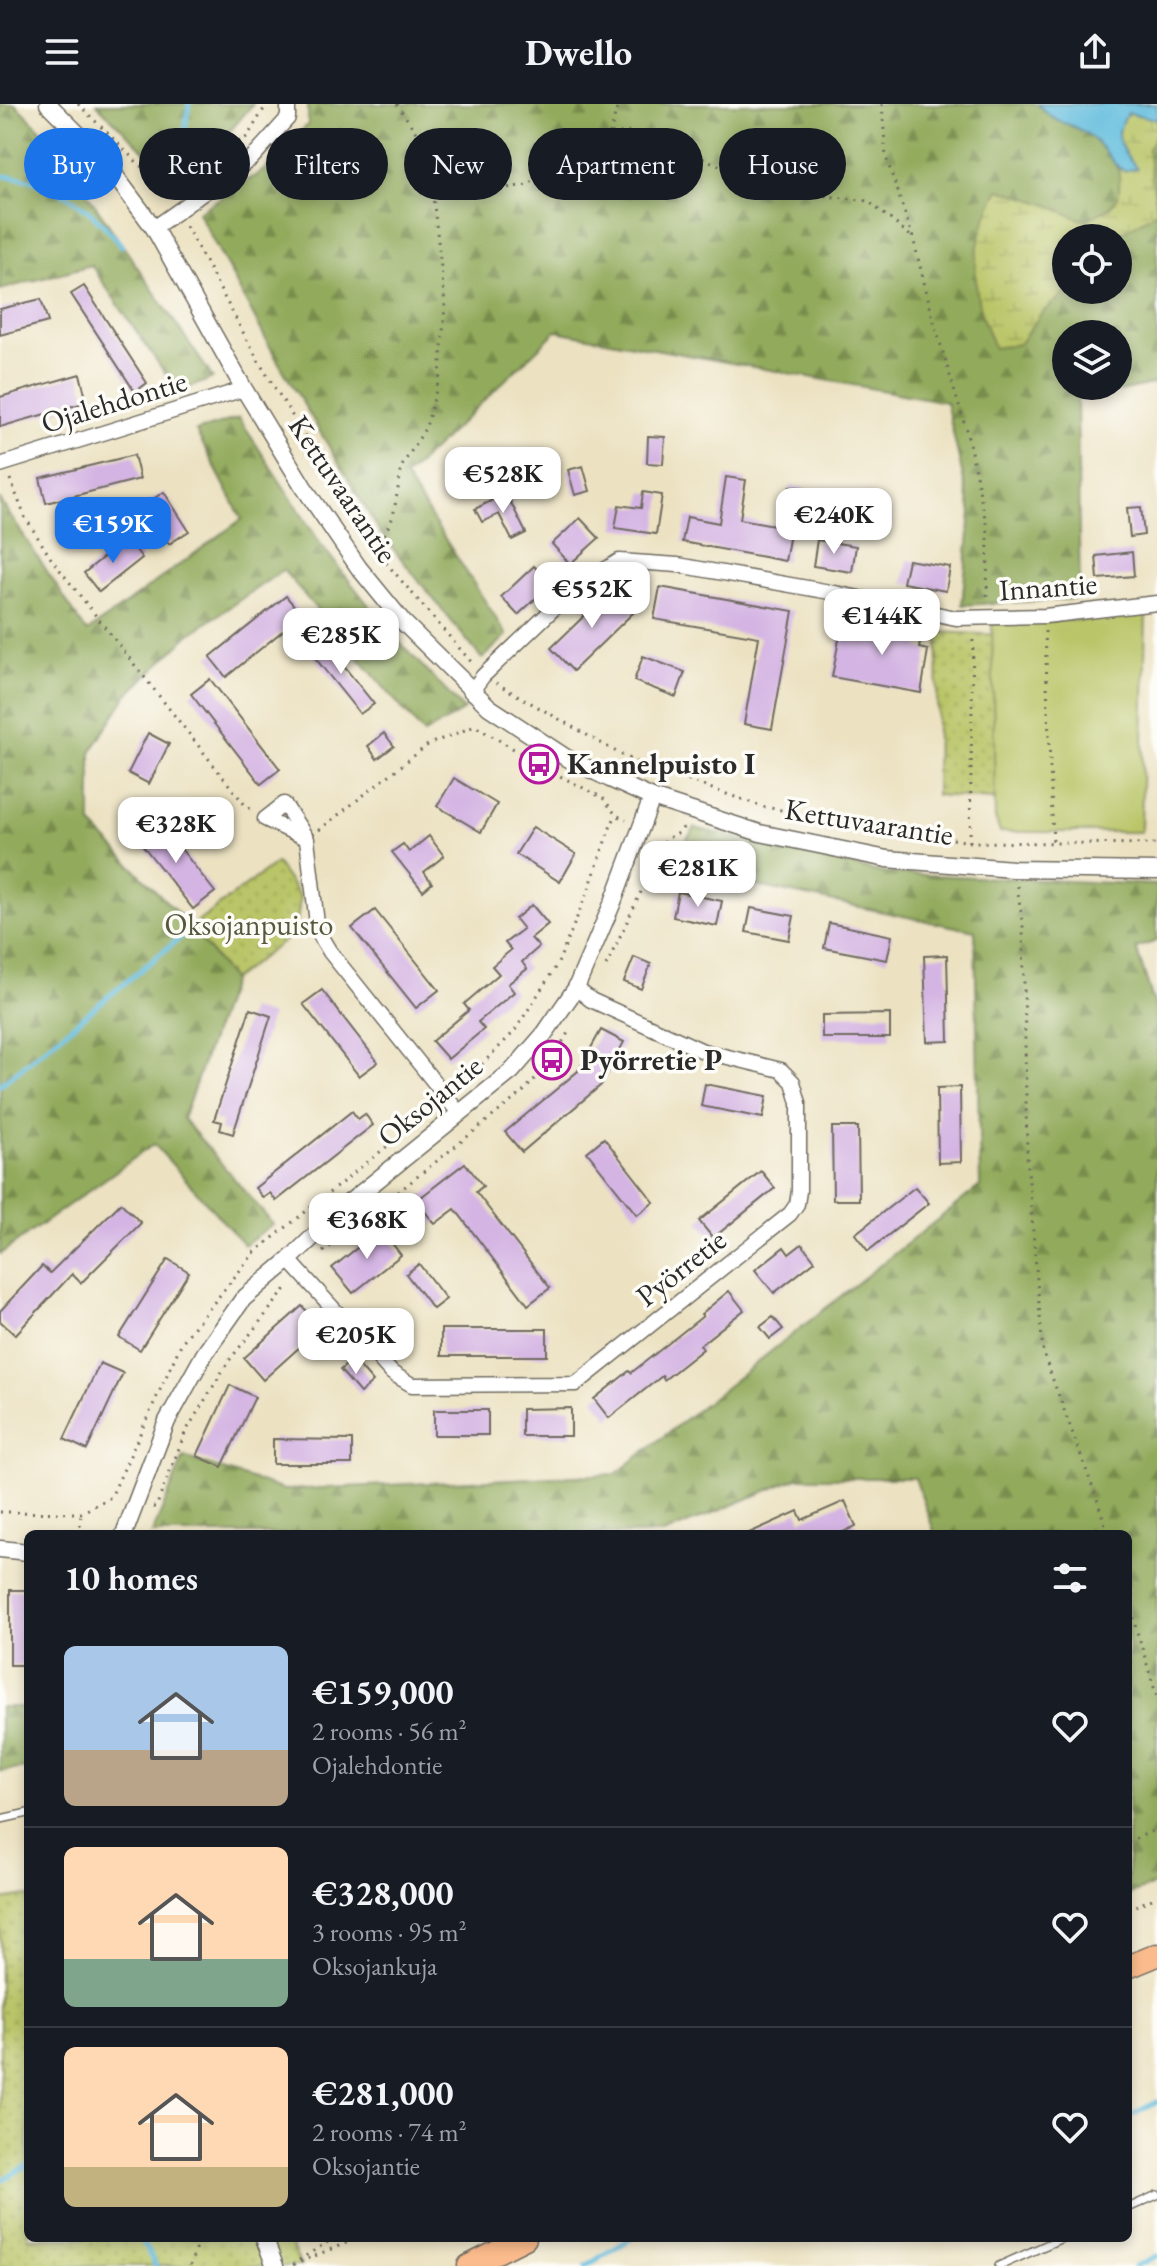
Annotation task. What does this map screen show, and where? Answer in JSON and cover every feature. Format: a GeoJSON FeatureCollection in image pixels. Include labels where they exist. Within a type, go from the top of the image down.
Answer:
{"type":"FeatureCollection","features":[{"type":"Feature","properties":{"kind":"main road"},"geometry":{"type":"LineString","coordinates":[[1132,1965],[1157,1955]]}},
{"type":"Feature","properties":{"kind":"main road"},"geometry":{"type":"LineString","coordinates":[[469,2266],[517,2242]]}},
{"type":"Feature","properties":{"kind":"street","name":"Kettuvaarantie"},"geometry":{"type":"LineString","coordinates":[[48,104],[102,158],[154,228],[244,389],[303,486],[359,568],[404,623],[489,707],[565,757],[652,798],[760,833],[887,859],[1013,869],[1157,871]]}},
{"type":"Feature","properties":{"kind":"street"},"geometry":{"type":"LineString","coordinates":[[154,228],[251,159],[288,118],[288,104]]}},
{"type":"Feature","properties":{"kind":"street","name":"Ojalehdontie"},"geometry":{"type":"LineString","coordinates":[[2,464],[244,389]]}},
{"type":"Feature","properties":{"kind":"street","name":"Innantie"},"geometry":{"type":"LineString","coordinates":[[471,692],[483,676],[573,590],[619,561],[678,565],[956,618],[1045,616],[1157,603]]}},
{"type":"Feature","properties":{"kind":"street","name":"Oksojantie"},"geometry":{"type":"LineString","coordinates":[[126,1530],[167,1421],[205,1353],[243,1299],[345,1206],[512,1071],[545,1033],[576,988],[652,798]]}},
{"type":"Feature","properties":{"kind":"street"},"geometry":{"type":"LineString","coordinates":[[307,839],[265,819],[284,804],[307,839],[318,932],[330,952],[459,1113]]}},
{"type":"Feature","properties":{"kind":"street","name":"Pyörretie"},"geometry":{"type":"LineString","coordinates":[[289,1260],[392,1373],[412,1385],[576,1384],[790,1214],[797,1204],[799,1191],[799,1103],[793,1082],[781,1070],[703,1051],[591,1000],[576,988]]}},
{"type":"Feature","properties":{"kind":"street"},"geometry":{"type":"LineString","coordinates":[[0,1549],[24,1552]]}},
{"type":"Feature","properties":{"kind":"street"},"geometry":{"type":"LineString","coordinates":[[266,2242],[275,2266]]}},
{"type":"Feature","properties":{"kind":"lane"},"geometry":{"type":"LineString","coordinates":[[1,1819],[24,1814]]}},
{"type":"Feature","properties":{"kind":"lane"},"geometry":{"type":"LineString","coordinates":[[1132,2206],[1157,2195]]}},
{"type":"Feature","properties":{"kind":"lane"},"geometry":{"type":"LineString","coordinates":[[999,2266],[1053,2242]]}},
{"type":"Feature","properties":{"kind":"path"},"geometry":{"type":"LineString","coordinates":[[250,132],[267,104]]}},
{"type":"Feature","properties":{"kind":"path"},"geometry":{"type":"LineString","coordinates":[[397,104],[413,128]]}},
{"type":"Feature","properties":{"kind":"path"},"geometry":{"type":"LineString","coordinates":[[612,128],[618,104]]}},
{"type":"Feature","properties":{"kind":"path"},"geometry":{"type":"LineString","coordinates":[[882,104],[886,157],[913,238],[967,433],[988,532],[980,617],[970,842]]}},
{"type":"Feature","properties":{"kind":"path"},"geometry":{"type":"LineString","coordinates":[[703,158],[753,180],[819,195],[868,201],[913,238]]}},
{"type":"Feature","properties":{"kind":"path"},"geometry":{"type":"LineString","coordinates":[[359,568],[376,551],[393,517],[402,466],[426,427],[440,376],[445,304],[433,200]]}},
{"type":"Feature","properties":{"kind":"path"},"geometry":{"type":"LineString","coordinates":[[2,464],[25,517],[52,560],[245,805],[265,819]]}},
{"type":"Feature","properties":{"kind":"path"},"geometry":{"type":"LineString","coordinates":[[1045,616],[1053,843]]}},
{"type":"Feature","properties":{"kind":"path"},"geometry":{"type":"LineString","coordinates":[[307,839],[429,744],[475,726],[603,798],[616,815],[642,827]]}},
{"type":"Feature","properties":{"kind":"path"},"geometry":{"type":"LineString","coordinates":[[0,1512],[81,1513],[111,1497],[182,1342],[254,1253],[448,1097],[514,1032],[558,963],[616,815]]}},
{"type":"Feature","properties":{"kind":"path"},"geometry":{"type":"LineString","coordinates":[[1013,869],[1023,927],[1027,1158],[1043,1353],[1107,1530]]}},
{"type":"Feature","properties":{"kind":"path"},"geometry":{"type":"LineString","coordinates":[[80,1530],[81,1513]]}},
{"type":"Feature","properties":{"kind":"path"},"geometry":{"type":"LineString","coordinates":[[1132,1615],[1157,1697]]}},
{"type":"Feature","properties":{"kind":"path"},"geometry":{"type":"LineString","coordinates":[[1132,1840],[1157,1829]]}},
{"type":"Feature","properties":{"kind":"path"},"geometry":{"type":"LineString","coordinates":[[1132,1907],[1157,1897]]}},
{"type":"Feature","properties":{"kind":"path"},"geometry":{"type":"LineString","coordinates":[[190,2266],[198,2242]]}},
{"type":"Feature","properties":{"kind":"path"},"geometry":{"type":"LineString","coordinates":[[293,2265],[328,2242]]}},
{"type":"Feature","properties":{"kind":"path"},"geometry":{"type":"LineString","coordinates":[[293,2265],[348,2242]]}},
{"type":"Feature","properties":{"kind":"green space"},"geometry":{"type":"Polygon","coordinates":[[[0,104],[15,104],[39,128],[24,128],[24,200],[92,200],[213,378],[178,392],[91,265],[0,290],[0,104]]]}},
{"type":"Feature","properties":{"kind":"green space"},"geometry":{"type":"Polygon","coordinates":[[[97,104],[253,104],[233,128],[139,128],[139,146],[97,104]]]}},
{"type":"Feature","properties":{"kind":"green space"},"geometry":{"type":"Polygon","coordinates":[[[308,104],[1038,104],[1055,119],[1093,137],[1118,168],[1157,119],[1157,383],[1132,388],[1132,320],[1052,320],[1052,400],[1077,400],[1080,599],[962,605],[971,512],[946,402],[556,331],[405,477],[507,635],[482,659],[381,534],[276,358],[198,212],[217,200],[250,200],[250,179],[266,168],[266,200],[388,200],[388,128],[304,128],[308,124],[308,104]]]}},
{"type":"Feature","properties":{"kind":"green space"},"geometry":{"type":"Polygon","coordinates":[[[1128,113],[1157,119],[1157,133],[1148,149],[1157,211],[1132,226],[1052,224],[1053,304],[1041,314],[1019,344],[994,348],[980,311],[976,259],[986,217],[999,189],[1046,204],[1084,221],[1109,207],[1118,197],[1118,168],[1124,171],[1126,154],[1118,141],[1118,127],[1128,113]]]}},
{"type":"Feature","properties":{"kind":"green space"},"geometry":{"type":"Polygon","coordinates":[[[239,418],[322,546],[389,631],[464,710],[424,734],[283,570],[189,635],[127,695],[91,752],[91,824],[191,927],[232,980],[183,1119],[273,1224],[244,1245],[154,1144],[0,1254],[0,500],[87,632],[242,519],[196,431],[239,418]]]}},
{"type":"Feature","properties":{"kind":"green space"},"geometry":{"type":"Polygon","coordinates":[[[1146,613],[1141,832],[1000,832],[995,818],[992,623],[1082,620],[1146,613]]]}},
{"type":"Feature","properties":{"kind":"green space"},"geometry":{"type":"Polygon","coordinates":[[[938,632],[1046,637],[1134,809],[936,795],[938,632]]]}},
{"type":"Feature","properties":{"kind":"green space"},"geometry":{"type":"Polygon","coordinates":[[[695,828],[883,873],[1157,885],[1157,941],[1136,948],[1157,1012],[1157,1884],[1132,1893],[1132,1530],[934,1530],[915,1478],[797,1478],[673,1530],[154,1530],[184,1457],[284,1490],[616,1474],[980,1186],[975,931],[666,867],[695,828]]]}},
{"type":"Feature","properties":{"kind":"green space","name":"Oksojanpuisto"},"geometry":{"type":"Polygon","coordinates":[[[276,863],[300,897],[296,932],[232,980],[191,927],[276,863]]]}},
{"type":"Feature","properties":{"kind":"green space"},"geometry":{"type":"Polygon","coordinates":[[[0,1707],[24,1707],[24,1768],[0,1771],[0,1707]]]}},
{"type":"Feature","properties":{"kind":"green space"},"geometry":{"type":"Polygon","coordinates":[[[24,1897],[24,2242],[290,2242],[301,2266],[0,2266],[0,1900],[24,1897]]]}},
{"type":"Feature","properties":{"kind":"water"},"geometry":{"type":"Polygon","coordinates":[[[1038,104],[1157,104],[1157,119],[1128,113],[1118,136],[1137,168],[1124,171],[1093,138],[1049,115],[1038,104]]]}},
{"type":"Feature","properties":{"kind":"building"},"geometry":{"type":"Polygon","coordinates":[[[84,286],[147,383],[135,392],[71,294],[84,286]]]}},
{"type":"Feature","properties":{"kind":"building"},"geometry":{"type":"Polygon","coordinates":[[[41,299],[48,322],[0,335],[0,309],[41,299]]]}},
{"type":"Feature","properties":{"kind":"building"},"geometry":{"type":"Polygon","coordinates":[[[80,374],[87,402],[0,427],[0,397],[80,374]]]}},
{"type":"Feature","properties":{"kind":"building"},"geometry":{"type":"Polygon","coordinates":[[[648,436],[665,437],[663,464],[647,463],[648,436]]]}},
{"type":"Feature","properties":{"kind":"building"},"geometry":{"type":"Polygon","coordinates":[[[134,455],[140,479],[46,503],[40,478],[134,455]]]}},
{"type":"Feature","properties":{"kind":"building"},"geometry":{"type":"Polygon","coordinates":[[[583,466],[590,491],[575,495],[568,470],[583,466]]]}},
{"type":"Feature","properties":{"kind":"building"},"geometry":{"type":"Polygon","coordinates":[[[726,477],[746,480],[740,519],[791,528],[785,561],[682,542],[687,517],[719,523],[726,477]]]}},
{"type":"Feature","properties":{"kind":"building"},"geometry":{"type":"Polygon","coordinates":[[[790,486],[805,488],[801,514],[786,511],[790,486]]]}},
{"type":"Feature","properties":{"kind":"building"},"geometry":{"type":"Polygon","coordinates":[[[164,492],[189,531],[169,544],[144,505],[164,492]]]}},
{"type":"Feature","properties":{"kind":"building"},"geometry":{"type":"Polygon","coordinates":[[[643,492],[662,495],[656,534],[615,528],[619,505],[641,508],[643,492]]]}},
{"type":"Feature","properties":{"kind":"building"},"geometry":{"type":"Polygon","coordinates":[[[506,493],[526,533],[512,540],[499,514],[482,522],[475,509],[506,493]]]}},
{"type":"Feature","properties":{"kind":"building"},"geometry":{"type":"Polygon","coordinates":[[[1141,507],[1144,535],[1130,537],[1127,508],[1141,507]]]}},
{"type":"Feature","properties":{"kind":"building"},"geometry":{"type":"Polygon","coordinates":[[[580,518],[599,538],[570,564],[552,544],[580,518]]]}},
{"type":"Feature","properties":{"kind":"building"},"geometry":{"type":"Polygon","coordinates":[[[127,538],[142,558],[99,592],[84,573],[127,538]]]}},
{"type":"Feature","properties":{"kind":"building"},"geometry":{"type":"Polygon","coordinates":[[[817,540],[856,546],[852,572],[813,566],[817,540]]]}},
{"type":"Feature","properties":{"kind":"building"},"geometry":{"type":"Polygon","coordinates":[[[1132,552],[1134,576],[1098,579],[1096,556],[1132,552]]]}},
{"type":"Feature","properties":{"kind":"building"},"geometry":{"type":"Polygon","coordinates":[[[908,560],[950,567],[946,591],[903,583],[908,560]]]}},
{"type":"Feature","properties":{"kind":"building"},"geometry":{"type":"Polygon","coordinates":[[[534,566],[551,584],[518,615],[501,597],[534,566]]]}},
{"type":"Feature","properties":{"kind":"building"},"geometry":{"type":"Polygon","coordinates":[[[660,587],[793,611],[772,729],[744,724],[759,637],[654,619],[660,587]]]}},
{"type":"Feature","properties":{"kind":"building"},"geometry":{"type":"Polygon","coordinates":[[[612,589],[634,612],[573,671],[551,648],[612,589]]]}},
{"type":"Feature","properties":{"kind":"building"},"geometry":{"type":"Polygon","coordinates":[[[286,596],[302,615],[226,677],[210,657],[286,596]]]}},
{"type":"Feature","properties":{"kind":"building"},"geometry":{"type":"Polygon","coordinates":[[[855,620],[922,632],[919,648],[928,650],[921,693],[832,677],[840,634],[852,637],[855,620]]]}},
{"type":"Feature","properties":{"kind":"building"},"geometry":{"type":"Polygon","coordinates":[[[322,639],[374,704],[360,714],[308,649],[322,639]]]}},
{"type":"Feature","properties":{"kind":"building"},"geometry":{"type":"Polygon","coordinates":[[[643,656],[685,672],[676,697],[634,681],[643,656]]]}},
{"type":"Feature","properties":{"kind":"building"},"geometry":{"type":"Polygon","coordinates":[[[210,679],[280,769],[261,784],[191,694],[210,679]]]}},
{"type":"Feature","properties":{"kind":"building"},"geometry":{"type":"Polygon","coordinates":[[[148,733],[169,744],[149,784],[128,773],[148,733]]]}},
{"type":"Feature","properties":{"kind":"building"},"geometry":{"type":"Polygon","coordinates":[[[384,733],[394,746],[377,759],[368,746],[384,733]]]}},
{"type":"Feature","properties":{"kind":"building"},"geometry":{"type":"Polygon","coordinates":[[[454,778],[497,804],[481,832],[437,806],[454,778]]]}},
{"type":"Feature","properties":{"kind":"building"},"geometry":{"type":"Polygon","coordinates":[[[219,805],[229,818],[208,834],[198,821],[219,805]]]}},
{"type":"Feature","properties":{"kind":"building"},"geometry":{"type":"Polygon","coordinates":[[[159,821],[215,892],[193,909],[137,838],[159,821]]]}},
{"type":"Feature","properties":{"kind":"building"},"geometry":{"type":"Polygon","coordinates":[[[533,827],[576,854],[560,882],[516,854],[533,827]]]}},
{"type":"Feature","properties":{"kind":"building"},"geometry":{"type":"Polygon","coordinates":[[[429,836],[444,856],[424,872],[432,883],[423,891],[392,852],[403,844],[409,852],[429,836]]]}},
{"type":"Feature","properties":{"kind":"building"},"geometry":{"type":"Polygon","coordinates":[[[678,892],[722,901],[717,926],[673,917],[678,892]]]}},
{"type":"Feature","properties":{"kind":"building"},"geometry":{"type":"Polygon","coordinates":[[[532,905],[548,924],[531,938],[539,947],[522,962],[527,969],[508,984],[514,992],[478,1022],[484,1029],[448,1059],[432,1041],[469,1010],[464,1004],[499,974],[492,966],[511,950],[505,943],[523,929],[515,919],[532,905]]]}},
{"type":"Feature","properties":{"kind":"building"},"geometry":{"type":"Polygon","coordinates":[[[751,908],[794,916],[789,940],[746,932],[751,908]]]}},
{"type":"Feature","properties":{"kind":"building"},"geometry":{"type":"Polygon","coordinates":[[[375,910],[439,990],[416,1008],[352,928],[375,910]]]}},
{"type":"Feature","properties":{"kind":"building"},"geometry":{"type":"Polygon","coordinates":[[[829,923],[892,936],[887,960],[824,948],[829,923]]]}},
{"type":"Feature","properties":{"kind":"building"},"geometry":{"type":"Polygon","coordinates":[[[947,955],[949,1041],[927,1042],[924,956],[947,955]]]}},
{"type":"Feature","properties":{"kind":"building"},"geometry":{"type":"Polygon","coordinates":[[[634,957],[651,964],[641,989],[624,982],[634,957]]]}},
{"type":"Feature","properties":{"kind":"building"},"geometry":{"type":"Polygon","coordinates":[[[322,990],[378,1062],[359,1076],[303,1004],[322,990]]]}},
{"type":"Feature","properties":{"kind":"building"},"geometry":{"type":"Polygon","coordinates":[[[250,1009],[271,1016],[233,1134],[220,1130],[222,1122],[214,1120],[250,1009]]]}},
{"type":"Feature","properties":{"kind":"building"},"geometry":{"type":"Polygon","coordinates":[[[890,1014],[890,1038],[822,1038],[822,1015],[890,1014]]]}},
{"type":"Feature","properties":{"kind":"building"},"geometry":{"type":"Polygon","coordinates":[[[601,1030],[624,1042],[601,1085],[522,1152],[505,1132],[578,1071],[601,1030]]]}},
{"type":"Feature","properties":{"kind":"building"},"geometry":{"type":"Polygon","coordinates":[[[705,1084],[767,1096],[763,1118],[701,1106],[705,1084]]]}},
{"type":"Feature","properties":{"kind":"building"},"geometry":{"type":"Polygon","coordinates":[[[960,1087],[961,1162],[938,1163],[937,1088],[960,1087]]]}},
{"type":"Feature","properties":{"kind":"building"},"geometry":{"type":"Polygon","coordinates":[[[352,1111],[358,1119],[365,1114],[373,1125],[276,1201],[270,1193],[263,1198],[255,1188],[352,1111]]]}},
{"type":"Feature","properties":{"kind":"building"},"geometry":{"type":"Polygon","coordinates":[[[832,1127],[858,1127],[859,1200],[833,1200],[832,1127]]]}},
{"type":"Feature","properties":{"kind":"building"},"geometry":{"type":"Polygon","coordinates":[[[604,1138],[654,1202],[637,1215],[587,1152],[604,1138]]]}},
{"type":"Feature","properties":{"kind":"building"},"geometry":{"type":"Polygon","coordinates":[[[465,1163],[483,1186],[476,1192],[550,1288],[528,1305],[455,1209],[435,1224],[416,1201],[465,1163]]]}},
{"type":"Feature","properties":{"kind":"building"},"geometry":{"type":"Polygon","coordinates":[[[761,1171],[775,1188],[713,1238],[699,1221],[761,1171]]]}},
{"type":"Feature","properties":{"kind":"building"},"geometry":{"type":"Polygon","coordinates":[[[915,1187],[929,1203],[868,1251],[855,1234],[915,1187]]]}},
{"type":"Feature","properties":{"kind":"building"},"geometry":{"type":"Polygon","coordinates":[[[121,1203],[141,1223],[81,1283],[72,1274],[15,1335],[0,1321],[0,1311],[42,1266],[50,1273],[121,1203]]]}},
{"type":"Feature","properties":{"kind":"building"},"geometry":{"type":"Polygon","coordinates":[[[381,1229],[401,1255],[353,1293],[332,1268],[381,1229]]]}},
{"type":"Feature","properties":{"kind":"building"},"geometry":{"type":"Polygon","coordinates":[[[802,1244],[815,1261],[774,1293],[755,1270],[784,1247],[789,1254],[802,1244]]]}},
{"type":"Feature","properties":{"kind":"building"},"geometry":{"type":"Polygon","coordinates":[[[168,1259],[189,1272],[140,1350],[119,1337],[168,1259]]]}},
{"type":"Feature","properties":{"kind":"building"},"geometry":{"type":"Polygon","coordinates":[[[419,1264],[446,1299],[433,1309],[406,1274],[419,1264]]]}},
{"type":"Feature","properties":{"kind":"building"},"geometry":{"type":"Polygon","coordinates":[[[729,1291],[744,1310],[700,1345],[703,1349],[664,1380],[662,1376],[609,1418],[594,1399],[703,1316],[701,1314],[729,1291]]]}},
{"type":"Feature","properties":{"kind":"building"},"geometry":{"type":"Polygon","coordinates":[[[302,1306],[322,1327],[263,1380],[244,1358],[302,1306]]]}},
{"type":"Feature","properties":{"kind":"building"},"geometry":{"type":"Polygon","coordinates":[[[773,1317],[783,1329],[770,1339],[760,1327],[773,1317]]]}},
{"type":"Feature","properties":{"kind":"building"},"geometry":{"type":"Polygon","coordinates":[[[441,1329],[547,1329],[547,1356],[441,1356],[441,1329]]]}},
{"type":"Feature","properties":{"kind":"building"},"geometry":{"type":"Polygon","coordinates":[[[353,1359],[373,1382],[360,1393],[340,1370],[353,1359]]]}},
{"type":"Feature","properties":{"kind":"building"},"geometry":{"type":"Polygon","coordinates":[[[100,1363],[123,1373],[87,1450],[64,1439],[100,1363]]]}},
{"type":"Feature","properties":{"kind":"building"},"geometry":{"type":"Polygon","coordinates":[[[230,1385],[255,1397],[222,1467],[197,1456],[230,1385]]]}},
{"type":"Feature","properties":{"kind":"building"},"geometry":{"type":"Polygon","coordinates":[[[571,1408],[571,1436],[522,1436],[522,1409],[571,1408]]]}},
{"type":"Feature","properties":{"kind":"building"},"geometry":{"type":"Polygon","coordinates":[[[434,1410],[488,1410],[488,1435],[434,1435],[434,1410]]]}},
{"type":"Feature","properties":{"kind":"building"},"geometry":{"type":"Polygon","coordinates":[[[273,1439],[352,1440],[352,1464],[273,1464],[273,1439]]]}},
{"type":"Feature","properties":{"kind":"building"},"geometry":{"type":"Polygon","coordinates":[[[845,1501],[856,1526],[848,1530],[756,1530],[798,1511],[802,1520],[845,1501]]]}},
{"type":"Feature","properties":{"kind":"building"},"geometry":{"type":"Polygon","coordinates":[[[10,1590],[24,1590],[24,1665],[10,1665],[10,1590]]]}},
{"type":"Feature","properties":{"kind":"waterway"},"geometry":{"type":"LineString","coordinates":[[185,128],[189,104]]}},
{"type":"Feature","properties":{"kind":"waterway"},"geometry":{"type":"LineString","coordinates":[[0,176],[53,188],[83,207],[122,246]]}},
{"type":"Feature","properties":{"kind":"waterway"},"geometry":{"type":"LineString","coordinates":[[0,1085],[181,937]]}},
{"type":"Feature","properties":{"kind":"waterway"},"geometry":{"type":"LineString","coordinates":[[1132,2115],[1157,2102]]}},
{"type":"Feature","properties":{"kind":"waterway"},"geometry":{"type":"LineString","coordinates":[[0,2181],[24,2167]]}},
{"type":"Feature","properties":{"kind":"waterway"},"geometry":{"type":"LineString","coordinates":[[142,2242],[156,2266]]}},
{"type":"Feature","properties":{"kind":"waterway"},"geometry":{"type":"LineString","coordinates":[[586,2266],[625,2242]]}},
{"type":"Feature","properties":{"kind":"waterway"},"geometry":{"type":"LineString","coordinates":[[1135,2266],[1157,2256]]}},
{"type":"Feature","properties":{"kind":"place","name":"Kannelpuisto I"},"geometry":{"type":"Point","coordinates":[539,764]}},
{"type":"Feature","properties":{"kind":"place","name":"Pyörretie P"},"geometry":{"type":"Point","coordinates":[552,1060]}}]}
